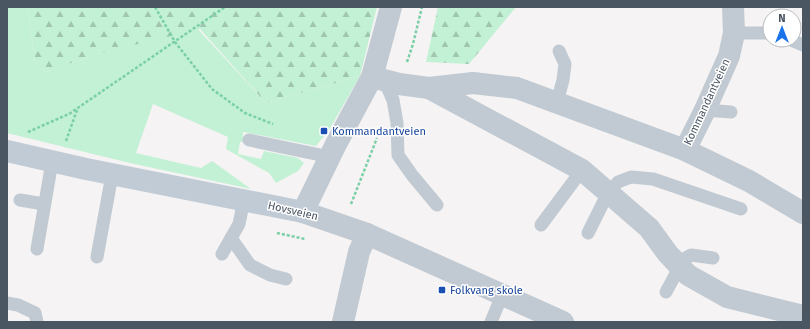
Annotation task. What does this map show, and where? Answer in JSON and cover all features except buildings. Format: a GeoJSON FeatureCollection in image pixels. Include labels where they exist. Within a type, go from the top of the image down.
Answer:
{"type":"FeatureCollection","features":[{"type":"Feature","properties":{"kind":"street"},"geometry":{"type":"LineString","coordinates":[[303,212],[330,157],[378,78],[391,7]]}},
{"type":"Feature","properties":{"kind":"street","name":"Kommandantveien"},"geometry":{"type":"LineString","coordinates":[[685,150],[729,56],[731,16]]}},
{"type":"Feature","properties":{"kind":"street","name":"Kommandantveien"},"geometry":{"type":"LineString","coordinates":[[378,78],[399,84],[428,88],[473,83],[517,88],[685,150],[749,181],[803,213]]}},
{"type":"Feature","properties":{"kind":"street","name":"Kommandantveien"},"geometry":{"type":"LineString","coordinates":[[428,88],[582,170],[649,228],[688,275],[727,297],[803,316]]}},
{"type":"Feature","properties":{"kind":"street","name":"Hovsveien"},"geometry":{"type":"LineString","coordinates":[[7,151],[112,175],[303,212],[367,234],[563,322]]}},
{"type":"Feature","properties":{"kind":"street"},"geometry":{"type":"LineString","coordinates":[[343,322],[359,252],[367,234]]}},
{"type":"Feature","properties":{"kind":"lane"},"geometry":{"type":"LineString","coordinates":[[731,16],[762,30]]}},
{"type":"Feature","properties":{"kind":"lane"},"geometry":{"type":"LineString","coordinates":[[557,102],[563,80],[565,64],[559,51]]}},
{"type":"Feature","properties":{"kind":"lane"},"geometry":{"type":"LineString","coordinates":[[378,78],[393,100],[396,117],[398,155],[412,175],[437,205]]}},
{"type":"Feature","properties":{"kind":"lane"},"geometry":{"type":"LineString","coordinates":[[705,110],[731,112]]}},
{"type":"Feature","properties":{"kind":"lane"},"geometry":{"type":"LineString","coordinates":[[249,140],[330,157]]}},
{"type":"Feature","properties":{"kind":"lane"},"geometry":{"type":"LineString","coordinates":[[37,249],[44,204],[56,163]]}},
{"type":"Feature","properties":{"kind":"lane"},"geometry":{"type":"LineString","coordinates":[[541,225],[582,170]]}},
{"type":"Feature","properties":{"kind":"lane"},"geometry":{"type":"LineString","coordinates":[[97,257],[112,175]]}},
{"type":"Feature","properties":{"kind":"lane"},"geometry":{"type":"LineString","coordinates":[[588,233],[608,193],[618,182],[631,177],[660,182],[741,209]]}},
{"type":"Feature","properties":{"kind":"lane"},"geometry":{"type":"LineString","coordinates":[[20,200],[44,204]]}},
{"type":"Feature","properties":{"kind":"lane"},"geometry":{"type":"LineString","coordinates":[[222,254],[239,224],[244,200]]}},
{"type":"Feature","properties":{"kind":"lane"},"geometry":{"type":"LineString","coordinates":[[231,238],[250,265],[270,275],[286,279]]}},
{"type":"Feature","properties":{"kind":"lane"},"geometry":{"type":"LineString","coordinates":[[666,292],[678,264],[691,255],[713,258]]}},
{"type":"Feature","properties":{"kind":"lane"},"geometry":{"type":"LineString","coordinates":[[491,322],[502,295]]}},
{"type":"Feature","properties":{"kind":"lane"},"geometry":{"type":"LineString","coordinates":[[7,303],[18,305],[35,313],[37,322]]}},
{"type":"Feature","properties":{"kind":"path"},"geometry":{"type":"LineString","coordinates":[[155,7],[175,42],[212,89],[245,113],[278,126]]}},
{"type":"Feature","properties":{"kind":"path"},"geometry":{"type":"LineString","coordinates":[[21,134],[69,114],[225,7]]}},
{"type":"Feature","properties":{"kind":"path"},"geometry":{"type":"LineString","coordinates":[[56,163],[77,109]]}},
{"type":"Feature","properties":{"kind":"green space"},"geometry":{"type":"Polygon","coordinates":[[[7,7],[28,7],[35,62],[45,72],[97,54],[196,27],[266,103],[360,76],[329,130],[316,146],[243,132],[243,142],[240,142],[238,154],[261,159],[264,151],[298,158],[304,163],[298,171],[276,183],[269,173],[226,149],[228,137],[153,104],[136,153],[201,168],[212,161],[251,189],[130,163],[7,133],[7,7]]]}},
{"type":"Feature","properties":{"kind":"green space"},"geometry":{"type":"Polygon","coordinates":[[[28,7],[377,7],[360,76],[266,103],[200,29],[97,54],[45,72],[35,62],[28,7]]]}},
{"type":"Feature","properties":{"kind":"green space"},"geometry":{"type":"Polygon","coordinates":[[[438,7],[516,7],[469,64],[426,62],[438,7]]]}},
{"type":"Feature","properties":{"kind":"place","name":"Kommandantveien"},"geometry":{"type":"Point","coordinates":[324,131]}},
{"type":"Feature","properties":{"kind":"place","name":"Folkvang skole"},"geometry":{"type":"Point","coordinates":[442,290]}}]}
